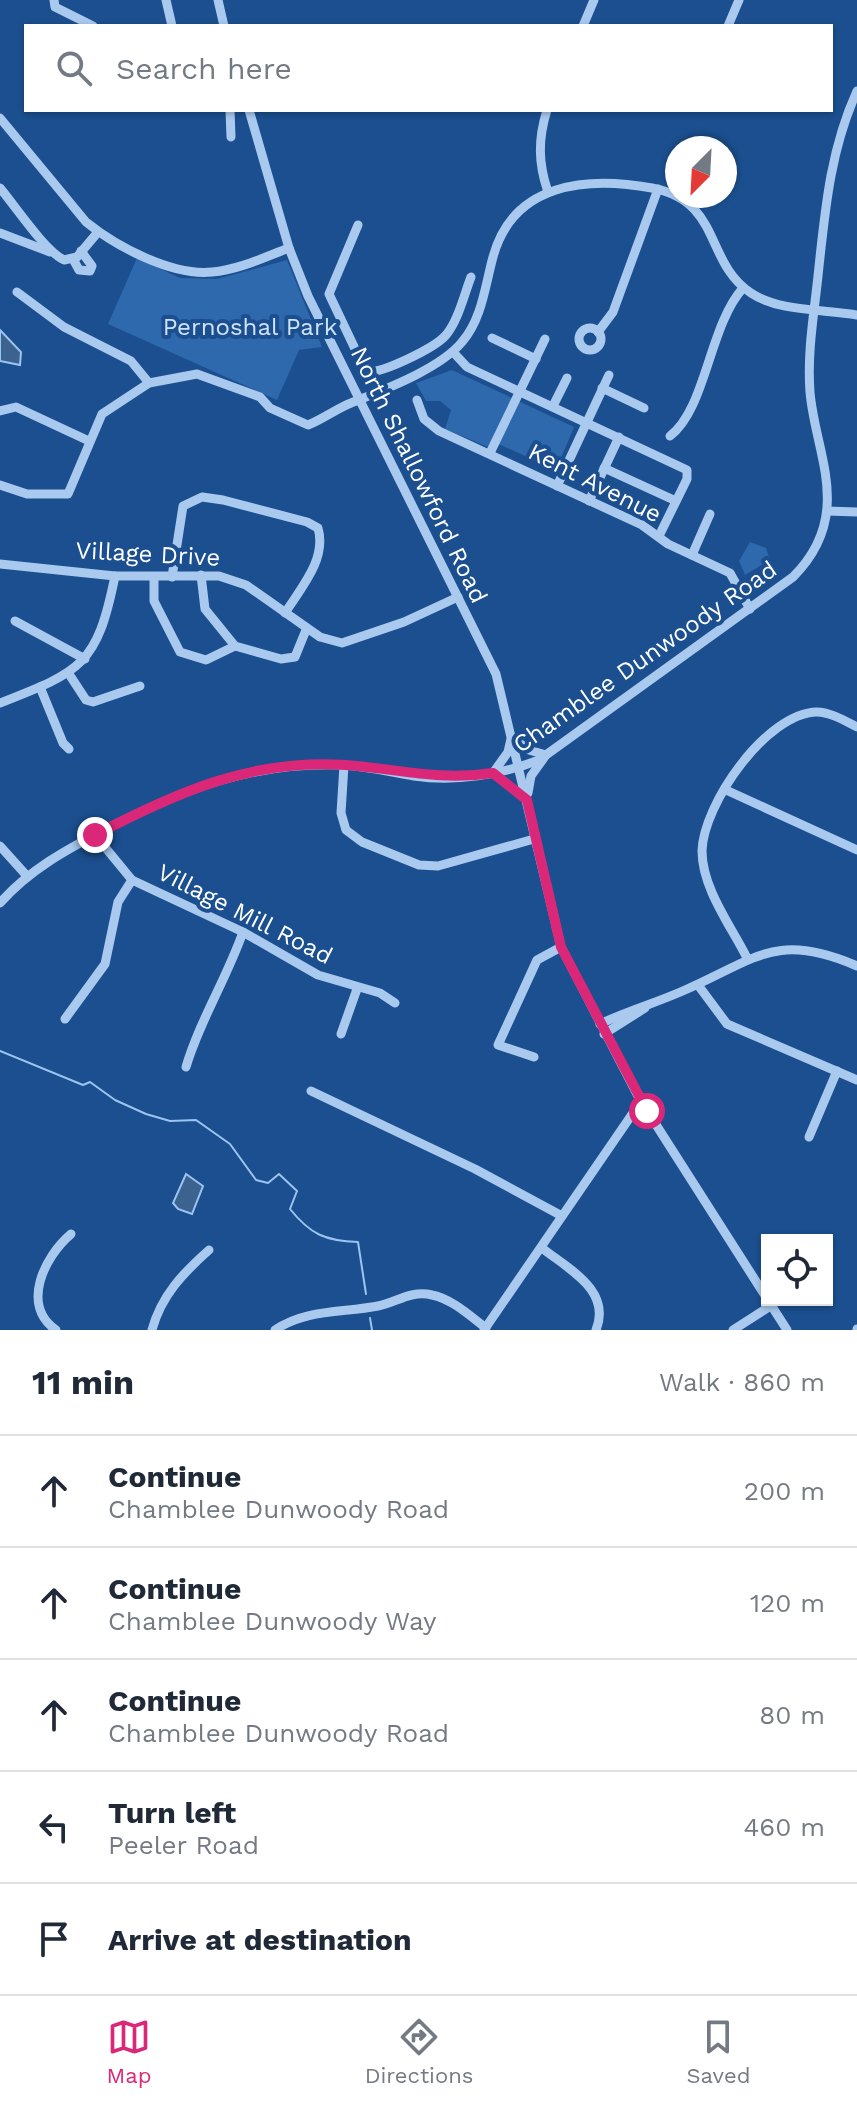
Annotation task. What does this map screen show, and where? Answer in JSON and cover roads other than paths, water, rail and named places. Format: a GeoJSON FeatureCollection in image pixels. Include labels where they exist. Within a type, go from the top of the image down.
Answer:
{"type":"FeatureCollection","features":[{"type":"Feature","properties":{"kind":"street"},"geometry":{"type":"LineString","coordinates":[[54,0],[55,7],[89,24]]}},
{"type":"Feature","properties":{"kind":"street"},"geometry":{"type":"LineString","coordinates":[[166,0],[172,24]]}},
{"type":"Feature","properties":{"kind":"street"},"geometry":{"type":"LineString","coordinates":[[218,0],[224,24]]}},
{"type":"Feature","properties":{"kind":"street"},"geometry":{"type":"LineString","coordinates":[[584,24],[594,0]]}},
{"type":"Feature","properties":{"kind":"street"},"geometry":{"type":"LineString","coordinates":[[729,24],[739,0]]}},
{"type":"Feature","properties":{"kind":"street","name":"Chamblee Dunwoody Road"},"geometry":{"type":"LineString","coordinates":[[561,947],[519,768],[546,755],[750,609],[804,565],[820,538],[827,511],[810,382],[814,308],[832,162],[840,128],[857,91]]}},
{"type":"Feature","properties":{"kind":"street"},"geometry":{"type":"LineString","coordinates":[[230,112],[231,137]]}},
{"type":"Feature","properties":{"kind":"street","name":"North Shallowford Road"},"geometry":{"type":"LineString","coordinates":[[250,112],[289,248],[392,470],[496,674],[519,768]]}},
{"type":"Feature","properties":{"kind":"street"},"geometry":{"type":"LineString","coordinates":[[546,112],[539,142],[541,170],[548,192]]}},
{"type":"Feature","properties":{"kind":"street"},"geometry":{"type":"LineString","coordinates":[[0,118],[67,201],[98,232],[187,271],[227,270],[289,248]]}},
{"type":"Feature","properties":{"kind":"street"},"geometry":{"type":"LineString","coordinates":[[0,485],[27,494],[68,494],[102,414],[149,383],[197,374],[260,397],[270,408],[308,425],[360,401],[453,352],[468,334],[508,221],[518,210],[548,192],[576,184],[658,189],[703,215],[726,267],[743,288],[766,301],[857,315]]}},
{"type":"Feature","properties":{"kind":"street"},"geometry":{"type":"LineString","coordinates":[[598,332],[613,312],[658,189]]}},
{"type":"Feature","properties":{"kind":"street"},"geometry":{"type":"LineString","coordinates":[[1,195],[45,240],[50,252]]}},
{"type":"Feature","properties":{"kind":"street"},"geometry":{"type":"LineString","coordinates":[[358,225],[329,294],[366,372],[374,373],[447,335],[471,277]]}},
{"type":"Feature","properties":{"kind":"street"},"geometry":{"type":"LineString","coordinates":[[73,259],[98,232]]}},
{"type":"Feature","properties":{"kind":"street"},"geometry":{"type":"LineString","coordinates":[[0,233],[73,259],[79,270],[90,271],[92,266],[81,251]]}},
{"type":"Feature","properties":{"kind":"street"},"geometry":{"type":"LineString","coordinates":[[670,436],[685,419],[726,313],[743,288]]}},
{"type":"Feature","properties":{"kind":"street"},"geometry":{"type":"LineString","coordinates":[[17,292],[64,327],[131,361],[149,383]]}},
{"type":"Feature","properties":{"kind":"street"},"geometry":{"type":"LineString","coordinates":[[324,326],[341,321]]}},
{"type":"Feature","properties":{"kind":"street"},"geometry":{"type":"LineString","coordinates":[[452,324],[468,334]]}},
{"type":"Feature","properties":{"kind":"street"},"geometry":{"type":"LineString","coordinates":[[492,338],[536,359]]}},
{"type":"Feature","properties":{"kind":"street"},"geometry":{"type":"LineString","coordinates":[[490,453],[545,339]]}},
{"type":"Feature","properties":{"kind":"street"},"geometry":{"type":"LineString","coordinates":[[453,352],[467,367],[687,470],[687,479],[659,536]]}},
{"type":"Feature","properties":{"kind":"street"},"geometry":{"type":"LineString","coordinates":[[557,486],[609,375]]}},
{"type":"Feature","properties":{"kind":"street"},"geometry":{"type":"LineString","coordinates":[[553,406],[567,378]]}},
{"type":"Feature","properties":{"kind":"street"},"geometry":{"type":"LineString","coordinates":[[602,388],[644,408]]}},
{"type":"Feature","properties":{"kind":"street","name":"Kent Avenue"},"geometry":{"type":"LineString","coordinates":[[417,400],[428,424],[730,573],[750,609]]}},
{"type":"Feature","properties":{"kind":"street"},"geometry":{"type":"LineString","coordinates":[[0,411],[16,407],[89,441]]}},
{"type":"Feature","properties":{"kind":"street"},"geometry":{"type":"LineString","coordinates":[[589,501],[619,437]]}},
{"type":"Feature","properties":{"kind":"street"},"geometry":{"type":"LineString","coordinates":[[604,468],[676,501]]}},
{"type":"Feature","properties":{"kind":"street"},"geometry":{"type":"LineString","coordinates":[[172,577],[183,506],[202,497],[307,522],[318,528],[322,539],[319,556],[285,613]]}},
{"type":"Feature","properties":{"kind":"street"},"geometry":{"type":"LineString","coordinates":[[827,511],[857,512]]}},
{"type":"Feature","properties":{"kind":"street"},"geometry":{"type":"LineString","coordinates":[[692,555],[709,517]]}},
{"type":"Feature","properties":{"kind":"street","name":"Village Drive"},"geometry":{"type":"LineString","coordinates":[[0,564],[115,576],[219,576],[246,585],[306,630],[342,643],[404,622],[458,597]]}},
{"type":"Feature","properties":{"kind":"street"},"geometry":{"type":"LineString","coordinates":[[201,575],[205,609],[235,646],[281,659],[295,657],[306,630]]}},
{"type":"Feature","properties":{"kind":"street"},"geometry":{"type":"LineString","coordinates":[[0,703],[69,674],[85,659],[107,618],[115,576]]}},
{"type":"Feature","properties":{"kind":"street"},"geometry":{"type":"LineString","coordinates":[[154,577],[154,601],[180,652],[206,660],[235,646]]}},
{"type":"Feature","properties":{"kind":"street"},"geometry":{"type":"LineString","coordinates":[[15,621],[85,659]]}},
{"type":"Feature","properties":{"kind":"street"},"geometry":{"type":"LineString","coordinates":[[69,674],[86,700],[93,702],[140,686]]}},
{"type":"Feature","properties":{"kind":"street"},"geometry":{"type":"LineString","coordinates":[[40,687],[63,743],[69,749]]}},
{"type":"Feature","properties":{"kind":"street"},"geometry":{"type":"LineString","coordinates":[[747,958],[706,878],[702,851],[715,808],[751,750],[789,723],[818,712],[857,727]]}},
{"type":"Feature","properties":{"kind":"street"},"geometry":{"type":"LineString","coordinates":[[511,736],[529,750],[546,755],[531,776],[527,800],[493,773],[508,752],[511,736]]}},
{"type":"Feature","properties":{"kind":"street"},"geometry":{"type":"LineString","coordinates":[[0,903],[27,876],[95,835],[162,800],[212,780],[296,766],[344,765],[434,778],[519,768]]}},
{"type":"Feature","properties":{"kind":"street"},"geometry":{"type":"LineString","coordinates":[[344,765],[341,813],[346,830],[362,842],[405,859],[438,866],[534,839]]}},
{"type":"Feature","properties":{"kind":"street"},"geometry":{"type":"LineString","coordinates":[[726,790],[857,850]]}},
{"type":"Feature","properties":{"kind":"street","name":"Village Mill Road"},"geometry":{"type":"LineString","coordinates":[[95,835],[132,880],[243,932],[318,975],[357,989],[380,993],[395,1003]]}},
{"type":"Feature","properties":{"kind":"street"},"geometry":{"type":"LineString","coordinates":[[0,846],[27,876]]}},
{"type":"Feature","properties":{"kind":"street"},"geometry":{"type":"LineString","coordinates":[[65,1019],[99,977],[109,951],[118,902],[132,880]]}},
{"type":"Feature","properties":{"kind":"street"},"geometry":{"type":"LineString","coordinates":[[186,1067],[202,1017],[227,978],[243,932]]}},
{"type":"Feature","properties":{"kind":"street"},"geometry":{"type":"LineString","coordinates":[[534,1057],[498,1045],[537,960],[561,947],[643,1104],[769,1307],[787,1330]]}},
{"type":"Feature","properties":{"kind":"street"},"geometry":{"type":"LineString","coordinates":[[602,1029],[629,1010],[645,1008],[698,985],[747,958],[797,949],[815,951],[857,966]]}},
{"type":"Feature","properties":{"kind":"street"},"geometry":{"type":"LineString","coordinates":[[698,985],[727,1024],[857,1080]]}},
{"type":"Feature","properties":{"kind":"street"},"geometry":{"type":"LineString","coordinates":[[341,1034],[357,989]]}},
{"type":"Feature","properties":{"kind":"street"},"geometry":{"type":"LineString","coordinates":[[809,1137],[837,1071]]}},
{"type":"Feature","properties":{"kind":"street"},"geometry":{"type":"LineString","coordinates":[[311,1091],[475,1169],[562,1216]]}},
{"type":"Feature","properties":{"kind":"street"},"geometry":{"type":"LineString","coordinates":[[275,1330],[290,1320],[319,1312],[353,1310],[420,1293],[449,1301],[485,1329],[635,1110],[643,1104]]}},
{"type":"Feature","properties":{"kind":"street"},"geometry":{"type":"LineString","coordinates":[[56,1330],[39,1310],[37,1295],[57,1246],[71,1234]]}},
{"type":"Feature","properties":{"kind":"street"},"geometry":{"type":"LineString","coordinates":[[542,1248],[593,1290],[600,1314],[596,1330]]}},
{"type":"Feature","properties":{"kind":"street"},"geometry":{"type":"LineString","coordinates":[[152,1330],[174,1285],[209,1250]]}},
{"type":"Feature","properties":{"kind":"street"},"geometry":{"type":"LineString","coordinates":[[733,1330],[769,1307]]}},
{"type":"Feature","properties":{"kind":"waterway"},"geometry":{"type":"LineString","coordinates":[[0,1051],[83,1085],[90,1082],[115,1100],[146,1114],[170,1121],[196,1120],[230,1144],[256,1180],[268,1183],[279,1174],[297,1191],[290,1209],[304,1225],[327,1238],[358,1242],[366,1294]]}},
{"type":"Feature","properties":{"kind":"waterway"},"geometry":{"type":"LineString","coordinates":[[370,1318],[372,1330]]}},
{"type":"Feature","properties":{"kind":"park label","name":"Pernoshal Park"},"geometry":{"type":"Point","coordinates":[250,327]}}]}
